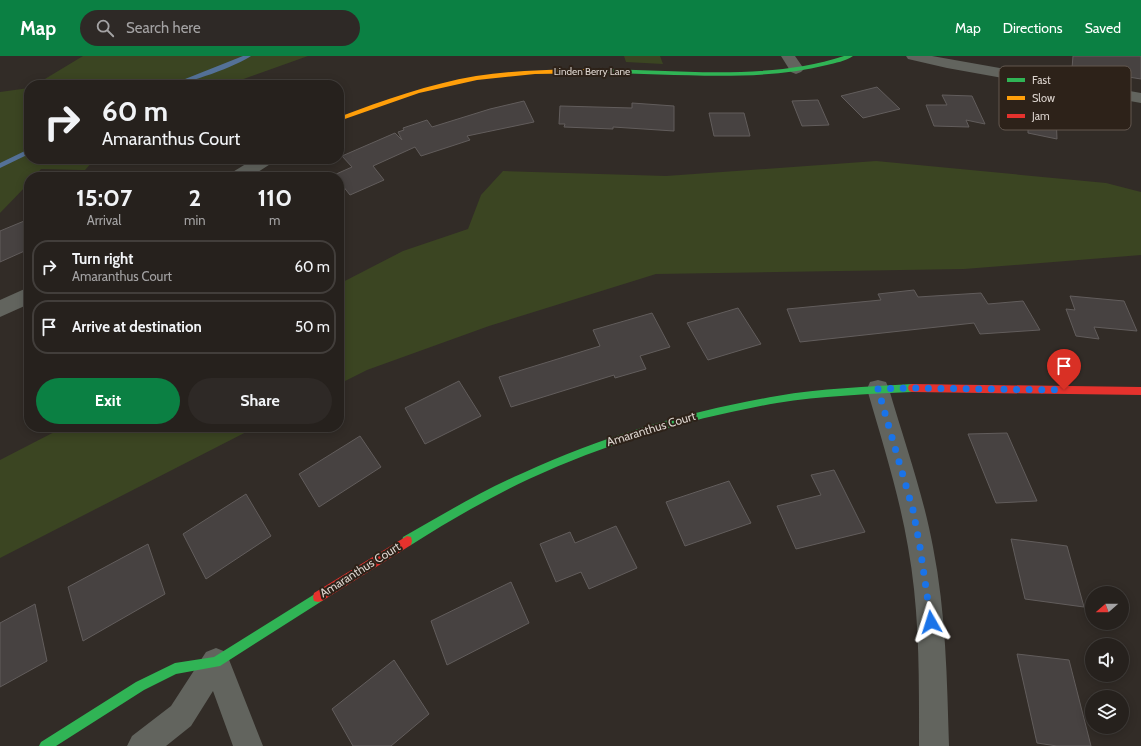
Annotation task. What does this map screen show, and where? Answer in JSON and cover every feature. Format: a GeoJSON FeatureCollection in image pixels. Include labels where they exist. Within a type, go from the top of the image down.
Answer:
{"type":"FeatureCollection","features":[{"type":"Feature","properties":{"kind":"street"},"geometry":{"type":"LineString","coordinates":[[788,56],[796,69]]}},
{"type":"Feature","properties":{"kind":"street","name":"Linden Berry Lane"},"geometry":{"type":"LineString","coordinates":[[344,117],[377,103],[416,91],[456,81],[516,73],[575,71],[745,73],[796,69],[825,64],[850,56]]}},
{"type":"Feature","properties":{"kind":"street"},"geometry":{"type":"LineString","coordinates":[[913,56],[947,64],[999,73]]}},
{"type":"Feature","properties":{"kind":"street"},"geometry":{"type":"LineString","coordinates":[[1131,96],[1141,98]]}},
{"type":"Feature","properties":{"kind":"street"},"geometry":{"type":"LineString","coordinates":[[245,172],[258,164]]}},
{"type":"Feature","properties":{"kind":"street"},"geometry":{"type":"LineString","coordinates":[[0,309],[24,297]]}},
{"type":"Feature","properties":{"kind":"street","name":"Amaranthus Court"},"geometry":{"type":"LineString","coordinates":[[45,746],[140,686],[175,669],[216,662],[435,523],[538,469],[606,442],[685,418],[756,403],[816,394],[911,388],[1141,391]]}},
{"type":"Feature","properties":{"kind":"street"},"geometry":{"type":"LineString","coordinates":[[878,389],[913,510],[930,610],[933,648],[934,746]]}},
{"type":"Feature","properties":{"kind":"street"},"geometry":{"type":"LineString","coordinates":[[216,662],[248,746]]}},
{"type":"Feature","properties":{"kind":"street","name":"Amaranthus Court"},"geometry":{"type":"LineString","coordinates":[[142,746],[181,716],[216,662]]}},
{"type":"Feature","properties":{"kind":"green space"},"geometry":{"type":"Polygon","coordinates":[[[83,56],[308,56],[241,80],[43,80],[83,56]]]}},
{"type":"Feature","properties":{"kind":"green space"},"geometry":{"type":"Polygon","coordinates":[[[624,56],[660,56],[663,64],[626,62],[624,56]]]}},
{"type":"Feature","properties":{"kind":"green space"},"geometry":{"type":"Polygon","coordinates":[[[24,89],[24,164],[90,164],[85,170],[41,169],[38,172],[24,172],[24,188],[0,213],[0,92],[24,89]]]}},
{"type":"Feature","properties":{"kind":"green space"},"geometry":{"type":"Polygon","coordinates":[[[876,161],[1106,183],[1141,192],[1141,255],[964,269],[656,274],[489,326],[367,370],[344,382],[344,281],[403,251],[468,229],[481,195],[503,171],[666,176],[876,161]]]}},
{"type":"Feature","properties":{"kind":"green space"},"geometry":{"type":"Polygon","coordinates":[[[54,432],[246,432],[0,558],[0,460],[54,432]]]}},
{"type":"Feature","properties":{"kind":"building"},"geometry":{"type":"Polygon","coordinates":[[[1073,56],[1141,56],[1141,79],[1131,77],[1131,66],[1072,66],[1073,56]]]}},
{"type":"Feature","properties":{"kind":"building"},"geometry":{"type":"Polygon","coordinates":[[[877,87],[900,109],[863,118],[841,96],[877,87]]]}},
{"type":"Feature","properties":{"kind":"building"},"geometry":{"type":"Polygon","coordinates":[[[942,95],[972,96],[985,124],[966,120],[969,127],[934,126],[926,105],[947,105],[942,95]]]}},
{"type":"Feature","properties":{"kind":"building"},"geometry":{"type":"Polygon","coordinates":[[[818,100],[829,125],[802,126],[792,101],[818,100]]]}},
{"type":"Feature","properties":{"kind":"building"},"geometry":{"type":"Polygon","coordinates":[[[524,101],[534,122],[467,136],[470,140],[421,156],[415,147],[373,166],[384,180],[350,195],[344,187],[344,172],[341,172],[352,167],[344,158],[344,155],[395,133],[402,140],[398,132],[404,130],[403,128],[427,120],[432,127],[490,109],[524,101]]]}},
{"type":"Feature","properties":{"kind":"building"},"geometry":{"type":"Polygon","coordinates":[[[632,103],[674,106],[674,131],[613,127],[613,129],[564,127],[565,124],[559,124],[560,106],[632,108],[632,103]]]}},
{"type":"Feature","properties":{"kind":"building"},"geometry":{"type":"Polygon","coordinates":[[[709,113],[744,113],[750,136],[714,136],[709,113]]]}},
{"type":"Feature","properties":{"kind":"building"},"geometry":{"type":"Polygon","coordinates":[[[1028,130],[1057,130],[1057,139],[1028,133],[1028,130]]]}},
{"type":"Feature","properties":{"kind":"building"},"geometry":{"type":"Polygon","coordinates":[[[24,221],[24,251],[0,262],[0,231],[24,221]]]}},
{"type":"Feature","properties":{"kind":"building"},"geometry":{"type":"Polygon","coordinates":[[[914,290],[918,297],[981,293],[988,304],[1023,301],[1040,330],[980,334],[974,323],[800,342],[787,309],[881,300],[878,294],[914,290]]]}},
{"type":"Feature","properties":{"kind":"building"},"geometry":{"type":"Polygon","coordinates":[[[1070,296],[1124,301],[1137,331],[1094,327],[1099,339],[1076,336],[1066,309],[1075,310],[1070,296]]]}},
{"type":"Feature","properties":{"kind":"building"},"geometry":{"type":"Polygon","coordinates":[[[738,308],[761,344],[708,360],[687,323],[738,308]]]}},
{"type":"Feature","properties":{"kind":"building"},"geometry":{"type":"Polygon","coordinates":[[[652,313],[670,347],[640,356],[646,369],[615,378],[614,375],[511,407],[499,377],[600,346],[593,330],[652,313]]]}},
{"type":"Feature","properties":{"kind":"building"},"geometry":{"type":"Polygon","coordinates":[[[459,381],[481,416],[425,444],[405,408],[459,381]]]}},
{"type":"Feature","properties":{"kind":"building"},"geometry":{"type":"Polygon","coordinates":[[[1007,433],[1037,501],[996,503],[968,434],[1007,433]]]}},
{"type":"Feature","properties":{"kind":"building"},"geometry":{"type":"Polygon","coordinates":[[[360,436],[381,467],[319,507],[299,474],[360,436]]]}},
{"type":"Feature","properties":{"kind":"building"},"geometry":{"type":"Polygon","coordinates":[[[834,470],[865,532],[796,549],[777,506],[821,495],[811,475],[834,470]]]}},
{"type":"Feature","properties":{"kind":"building"},"geometry":{"type":"Polygon","coordinates":[[[729,481],[751,523],[685,546],[666,502],[729,481]]]}},
{"type":"Feature","properties":{"kind":"building"},"geometry":{"type":"Polygon","coordinates":[[[246,494],[271,536],[206,579],[183,534],[246,494]]]}},
{"type":"Feature","properties":{"kind":"building"},"geometry":{"type":"Polygon","coordinates":[[[616,526],[637,568],[589,589],[581,572],[556,582],[540,544],[570,532],[575,543],[616,526]]]}},
{"type":"Feature","properties":{"kind":"building"},"geometry":{"type":"Polygon","coordinates":[[[1011,539],[1067,546],[1084,607],[1025,599],[1011,539]]]}},
{"type":"Feature","properties":{"kind":"building"},"geometry":{"type":"Polygon","coordinates":[[[148,544],[165,594],[83,641],[68,587],[148,544]]]}},
{"type":"Feature","properties":{"kind":"building"},"geometry":{"type":"Polygon","coordinates":[[[511,582],[529,623],[447,665],[431,621],[511,582]]]}},
{"type":"Feature","properties":{"kind":"building"},"geometry":{"type":"Polygon","coordinates":[[[35,604],[47,661],[0,687],[0,623],[35,604]]]}},
{"type":"Feature","properties":{"kind":"building"},"geometry":{"type":"Polygon","coordinates":[[[1017,654],[1069,660],[1085,723],[1085,734],[1088,734],[1091,746],[1057,746],[1037,743],[1017,654]]]}},
{"type":"Feature","properties":{"kind":"building"},"geometry":{"type":"Polygon","coordinates":[[[394,660],[429,714],[391,746],[353,746],[332,709],[394,660]]]}},
{"type":"Feature","properties":{"kind":"waterway"},"geometry":{"type":"LineString","coordinates":[[188,80],[248,56]]}},
{"type":"Feature","properties":{"kind":"waterway"},"geometry":{"type":"LineString","coordinates":[[0,166],[24,154]]}},
{"type":"Feature","properties":{"kind":"traffic: fast"},"geometry":{"type":"LineString","coordinates":[[599,71],[752,73],[801,68],[850,56]]}},
{"type":"Feature","properties":{"kind":"traffic: fast"},"geometry":{"type":"LineString","coordinates":[[407,541],[465,506],[525,476],[586,450],[649,429],[713,412],[778,399],[844,391],[912,388]]}},
{"type":"Feature","properties":{"kind":"traffic: fast"},"geometry":{"type":"LineString","coordinates":[[45,746],[140,686],[175,669],[216,662],[318,597]]}},
{"type":"Feature","properties":{"kind":"traffic: slow"},"geometry":{"type":"LineString","coordinates":[[344,117],[437,86],[477,78],[535,72],[599,71]]}},
{"type":"Feature","properties":{"kind":"traffic: jam"},"geometry":{"type":"LineString","coordinates":[[912,388],[1141,391]]}},
{"type":"Feature","properties":{"kind":"traffic: jam"},"geometry":{"type":"LineString","coordinates":[[318,597],[407,541]]}},
{"type":"Feature","properties":{"kind":"route"},"geometry":{"type":"LineString","coordinates":[[931,622],[913,510],[878,389],[1064,390]]}}]}
